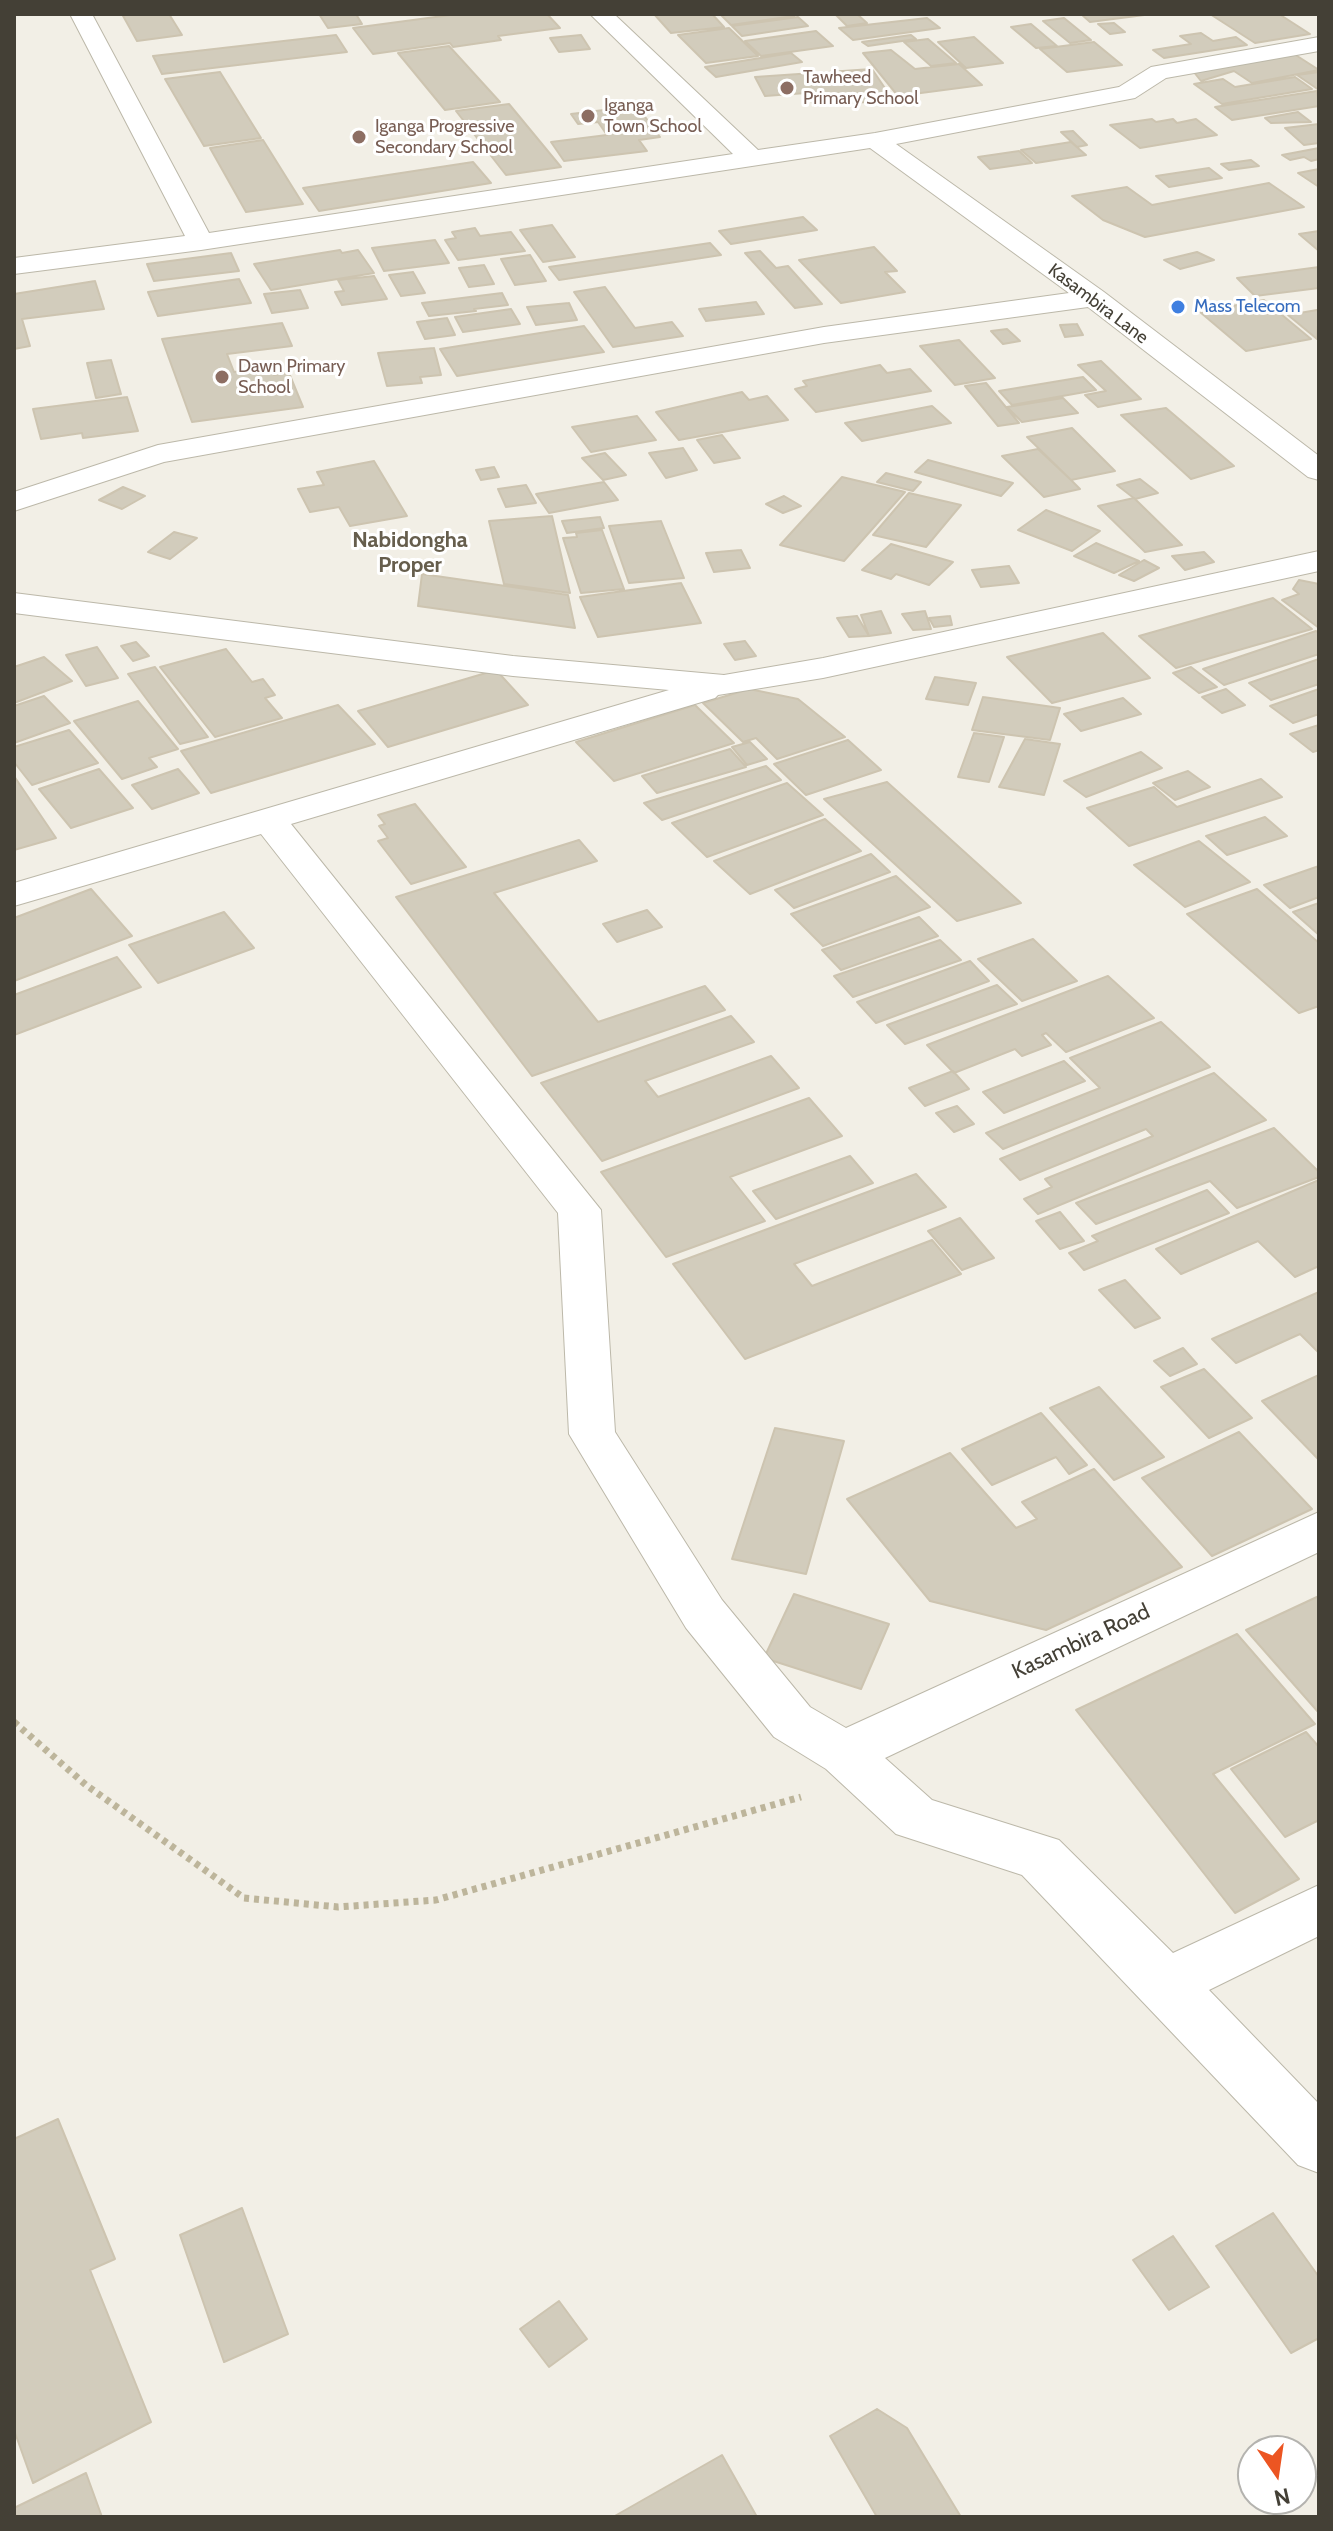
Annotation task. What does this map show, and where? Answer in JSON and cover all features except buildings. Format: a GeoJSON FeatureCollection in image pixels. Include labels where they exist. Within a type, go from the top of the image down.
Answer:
{"type":"FeatureCollection","features":[{"type":"Feature","properties":{"kind":"street"},"geometry":{"type":"LineString","coordinates":[[81,14],[201,242]]}},
{"type":"Feature","properties":{"kind":"street"},"geometry":{"type":"LineString","coordinates":[[601,14],[752,158]]}},
{"type":"Feature","properties":{"kind":"street"},"geometry":{"type":"LineString","coordinates":[[14,266],[201,242],[875,140],[1126,93],[1159,72],[1319,44]]}},
{"type":"Feature","properties":{"kind":"street","name":"Kasambira Lane"},"geometry":{"type":"LineString","coordinates":[[875,140],[1094,298],[1319,471]]}},
{"type":"Feature","properties":{"kind":"street"},"geometry":{"type":"LineString","coordinates":[[14,502],[158,454],[824,335],[1094,298]]}},
{"type":"Feature","properties":{"kind":"street"},"geometry":{"type":"LineString","coordinates":[[14,895],[724,685],[823,668],[1319,561]]}},
{"type":"Feature","properties":{"kind":"street"},"geometry":{"type":"LineString","coordinates":[[14,603],[513,666],[724,685]]}},
{"type":"Feature","properties":{"kind":"street"},"geometry":{"type":"LineString","coordinates":[[268,819],[579,1210],[592,1434],[704,1614],[792,1722],[844,1753],[915,1818],[1040,1857],[1319,2145]]}},
{"type":"Feature","properties":{"kind":"street","name":"Kasambira Road"},"geometry":{"type":"LineString","coordinates":[[844,1753],[1319,1531]]}},
{"type":"Feature","properties":{"kind":"street"},"geometry":{"type":"LineString","coordinates":[[1166,1984],[1319,1909]]}},
{"type":"Feature","properties":{"kind":"path"},"geometry":{"type":"LineString","coordinates":[[14,1722],[86,1785],[244,1898],[338,1907],[436,1900],[856,1782],[844,1753]]}},
{"type":"Feature","properties":{"kind":"place","name":"Tawheed Primary School"},"geometry":{"type":"Point","coordinates":[787,88]}},
{"type":"Feature","properties":{"kind":"place","name":"Iganga Town School"},"geometry":{"type":"Point","coordinates":[588,116]}},
{"type":"Feature","properties":{"kind":"place","name":"Iganga Progressive Secondary School"},"geometry":{"type":"Point","coordinates":[359,137]}},
{"type":"Feature","properties":{"kind":"place","name":"Mass Telecom"},"geometry":{"type":"Point","coordinates":[1178,307]}},
{"type":"Feature","properties":{"kind":"place","name":"Dawn Primary School"},"geometry":{"type":"Point","coordinates":[222,377]}},
{"type":"Feature","properties":{"kind":"district","name":"Nabidongha Proper"},"geometry":{"type":"Point","coordinates":[410,554]}}]}
